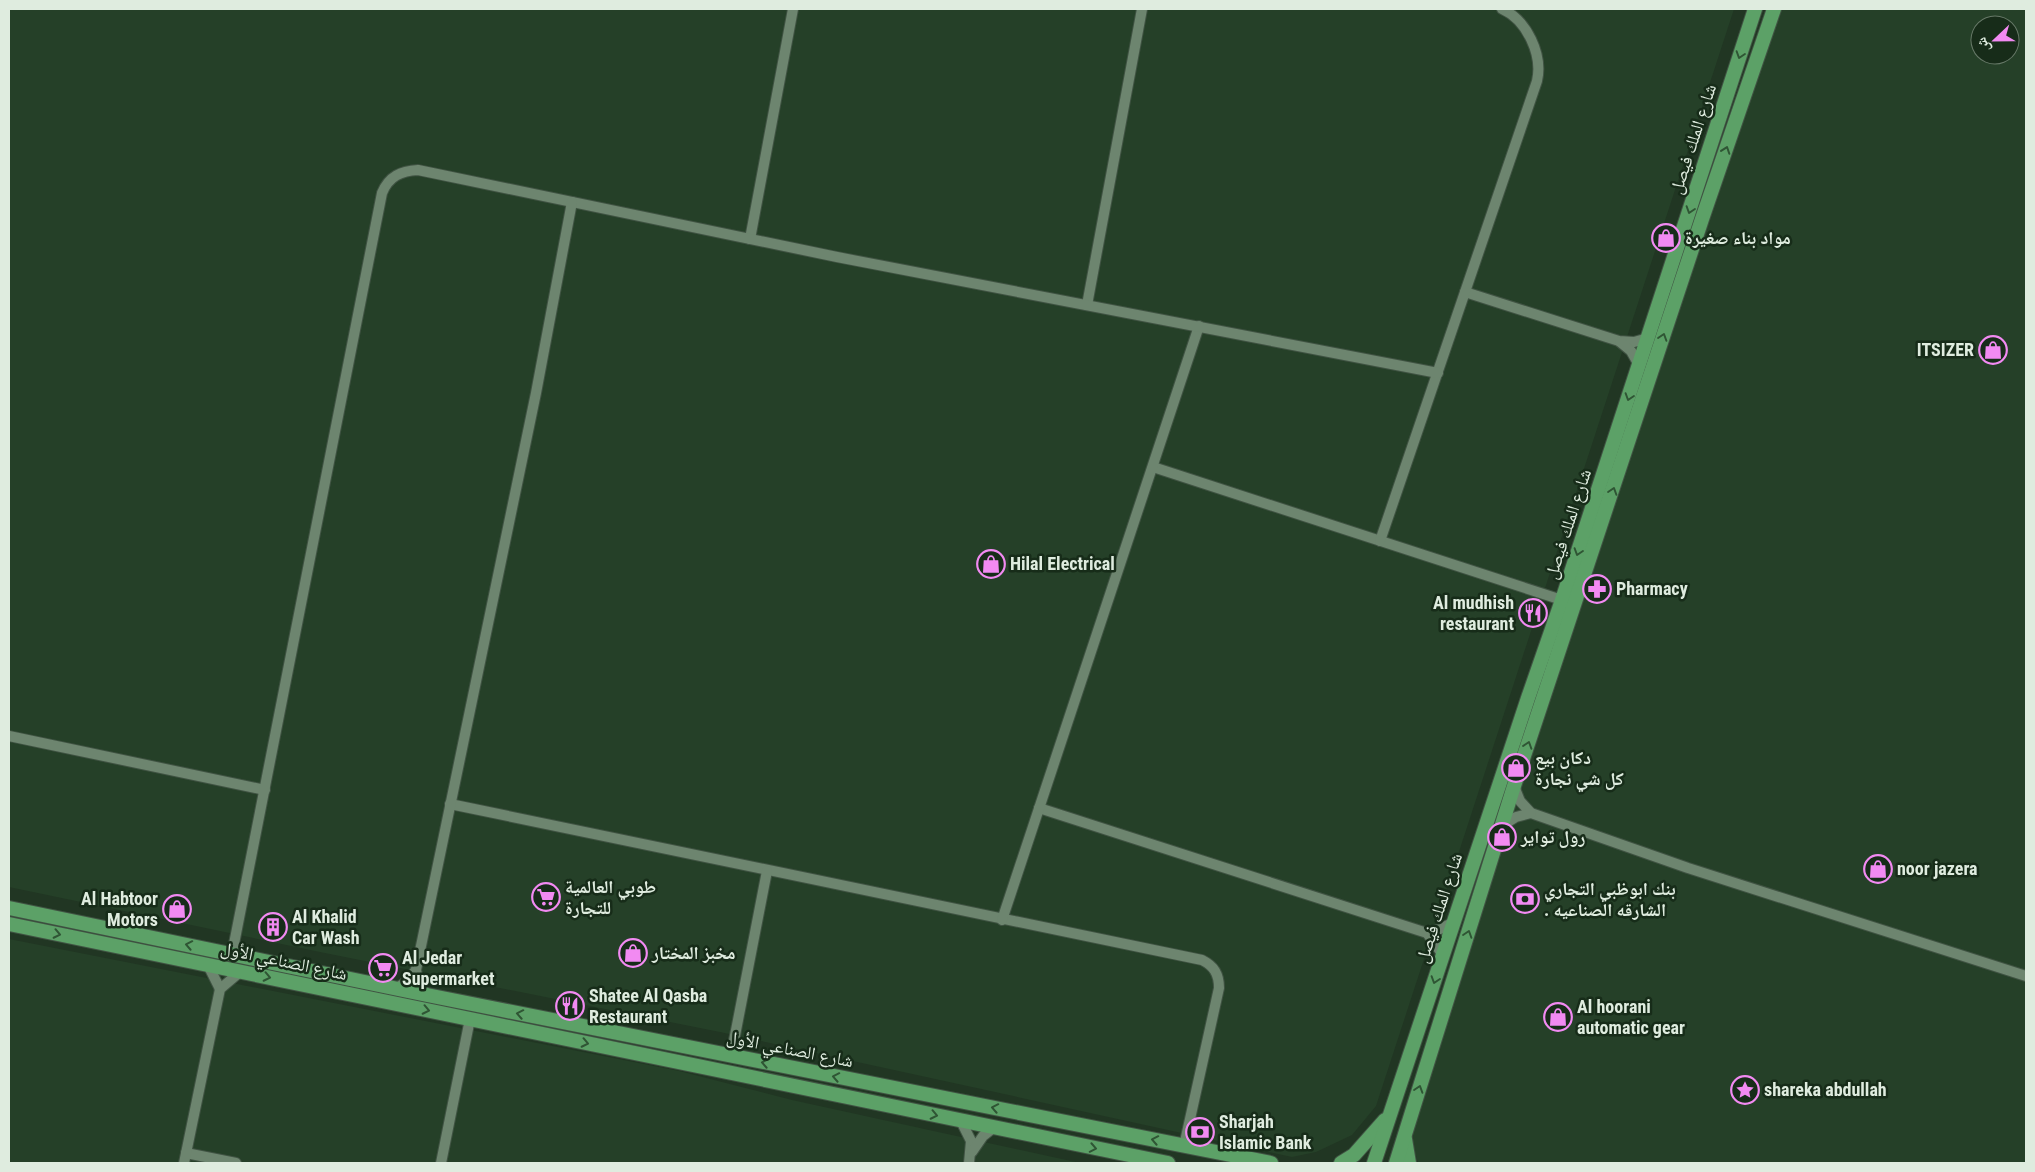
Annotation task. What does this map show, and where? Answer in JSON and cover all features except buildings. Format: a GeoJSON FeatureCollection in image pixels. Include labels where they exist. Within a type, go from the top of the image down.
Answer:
{"type":"FeatureCollection","features":[{"type":"Feature","properties":{"kind":"main road","name":"شارع الملك فيصل"},"geometry":{"type":"LineString","coordinates":[[1374,1163],[1562,600],[1755,9]]}},
{"type":"Feature","properties":{"kind":"main road","name":"شارع الملك فيصل"},"geometry":{"type":"LineString","coordinates":[[1396,1163],[1514,786],[1702,219],[1774,9]]}},
{"type":"Feature","properties":{"kind":"main road","name":"شارع الصناعي الأول"},"geometry":{"type":"LineString","coordinates":[[9,908],[427,996],[1271,1163]]}},
{"type":"Feature","properties":{"kind":"main road","name":"شارع الصناعي الأول"},"geometry":{"type":"LineString","coordinates":[[12,927],[208,965],[1168,1163]]}},
{"type":"Feature","properties":{"kind":"main road"},"geometry":{"type":"LineString","coordinates":[[1341,1163],[1358,1151],[1389,1116]]}},
{"type":"Feature","properties":{"kind":"main road"},"geometry":{"type":"LineString","coordinates":[[1404,1135],[1409,1163]]}},
{"type":"Feature","properties":{"kind":"street"},"geometry":{"type":"LineString","coordinates":[[750,239],[793,9]]}},
{"type":"Feature","properties":{"kind":"street"},"geometry":{"type":"LineString","coordinates":[[1087,305],[1142,9]]}},
{"type":"Feature","properties":{"kind":"street"},"geometry":{"type":"LineString","coordinates":[[1380,541],[1539,74],[1539,59],[1534,45],[1517,19],[1502,9]]}},
{"type":"Feature","properties":{"kind":"street"},"geometry":{"type":"LineString","coordinates":[[232,954],[385,186],[400,173],[418,170],[750,239],[1438,372]]}},
{"type":"Feature","properties":{"kind":"street"},"geometry":{"type":"LineString","coordinates":[[427,996],[419,984],[416,970],[536,393],[572,202]]}},
{"type":"Feature","properties":{"kind":"street"},"geometry":{"type":"LineString","coordinates":[[1466,292],[1619,341],[1634,342],[1648,338]]}},
{"type":"Feature","properties":{"kind":"street"},"geometry":{"type":"LineString","coordinates":[[1002,920],[1199,326]]}},
{"type":"Feature","properties":{"kind":"street"},"geometry":{"type":"LineString","coordinates":[[1619,341],[1631,352],[1639,365]]}},
{"type":"Feature","properties":{"kind":"street"},"geometry":{"type":"LineString","coordinates":[[1152,467],[1562,600]]}},
{"type":"Feature","properties":{"kind":"street"},"geometry":{"type":"LineString","coordinates":[[9,736],[265,790]]}},
{"type":"Feature","properties":{"kind":"street"},"geometry":{"type":"LineString","coordinates":[[1514,786],[1520,801],[1530,813],[1688,868],[2026,976]]}},
{"type":"Feature","properties":{"kind":"street"},"geometry":{"type":"LineString","coordinates":[[450,804],[1202,960],[1210,964],[1216,971],[1219,979],[1219,988],[1184,1146]]}},
{"type":"Feature","properties":{"kind":"street"},"geometry":{"type":"LineString","coordinates":[[1039,808],[1427,933],[1443,955]]}},
{"type":"Feature","properties":{"kind":"street"},"geometry":{"type":"LineString","coordinates":[[1503,825],[1516,817],[1530,813]]}},
{"type":"Feature","properties":{"kind":"street"},"geometry":{"type":"LineString","coordinates":[[731,1056],[767,871]]}},
{"type":"Feature","properties":{"kind":"street"},"geometry":{"type":"LineString","coordinates":[[1427,933],[1454,922]]}},
{"type":"Feature","properties":{"kind":"street"},"geometry":{"type":"LineString","coordinates":[[208,965],[220,989]]}},
{"type":"Feature","properties":{"kind":"street"},"geometry":{"type":"LineString","coordinates":[[396,989],[407,981],[416,970]]}},
{"type":"Feature","properties":{"kind":"street"},"geometry":{"type":"LineString","coordinates":[[236,1163],[185,1158],[220,989],[240,972]]}},
{"type":"Feature","properties":{"kind":"street"},"geometry":{"type":"LineString","coordinates":[[442,1163],[470,1019]]}},
{"type":"Feature","properties":{"kind":"street"},"geometry":{"type":"LineString","coordinates":[[961,1121],[969,1136],[972,1152]]}},
{"type":"Feature","properties":{"kind":"street"},"geometry":{"type":"LineString","coordinates":[[969,1163],[972,1152],[983,1136],[993,1128]]}},
{"type":"Feature","properties":{"kind":"shaded area"},"geometry":{"type":"Polygon","coordinates":[[[9,9],[1734,9],[1376,1106],[1352,1135],[1316,1152],[1292,1157],[720,1032],[320,952],[9,887],[9,9]]]}},
{"type":"Feature","properties":{"kind":"shaded area"},"geometry":{"type":"Polygon","coordinates":[[[1779,9],[2026,9],[2026,1163],[1418,1163],[1408,1128],[1779,9]]]}},
{"type":"Feature","properties":{"kind":"shaded area"},"geometry":{"type":"Polygon","coordinates":[[[9,939],[679,1071],[792,1100],[1080,1163],[9,1163],[9,939]]]}},
{"type":"Feature","properties":{"kind":"place","name":"مواد بناء صغيرة"},"geometry":{"type":"Point","coordinates":[1666,238]}},
{"type":"Feature","properties":{"kind":"place","name":"ITSIZER"},"geometry":{"type":"Point","coordinates":[1993,350]}},
{"type":"Feature","properties":{"kind":"place","name":"Hilal Electrical"},"geometry":{"type":"Point","coordinates":[991,564]}},
{"type":"Feature","properties":{"kind":"place","name":"Pharmacy"},"geometry":{"type":"Point","coordinates":[1597,589]}},
{"type":"Feature","properties":{"kind":"place","name":"Al mudhish restaurant"},"geometry":{"type":"Point","coordinates":[1533,613]}},
{"type":"Feature","properties":{"kind":"place","name":"دكان بيع كل شي نجارة"},"geometry":{"type":"Point","coordinates":[1516,768]}},
{"type":"Feature","properties":{"kind":"place","name":"رول تواير"},"geometry":{"type":"Point","coordinates":[1502,837]}},
{"type":"Feature","properties":{"kind":"place","name":"noor jazera"},"geometry":{"type":"Point","coordinates":[1878,869]}},
{"type":"Feature","properties":{"kind":"place","name":"طوبي العالمية للتجارة"},"geometry":{"type":"Point","coordinates":[546,897]}},
{"type":"Feature","properties":{"kind":"place","name":"بنك ابوظبي التجاري . الشارقه الصناعيه"},"geometry":{"type":"Point","coordinates":[1525,899]}},
{"type":"Feature","properties":{"kind":"place","name":"Al Habtoor Motors"},"geometry":{"type":"Point","coordinates":[177,909]}},
{"type":"Feature","properties":{"kind":"place","name":"Al Khalid Car Wash"},"geometry":{"type":"Point","coordinates":[273,927]}},
{"type":"Feature","properties":{"kind":"place","name":"مخبز المختار"},"geometry":{"type":"Point","coordinates":[633,953]}},
{"type":"Feature","properties":{"kind":"place","name":"Al Jedar Supermarket"},"geometry":{"type":"Point","coordinates":[383,968]}},
{"type":"Feature","properties":{"kind":"place","name":"Shatee Al Qasba Restaurant"},"geometry":{"type":"Point","coordinates":[570,1006]}},
{"type":"Feature","properties":{"kind":"place","name":"Al hoorani automatic gear"},"geometry":{"type":"Point","coordinates":[1558,1017]}},
{"type":"Feature","properties":{"kind":"place","name":"shareka abdullah"},"geometry":{"type":"Point","coordinates":[1745,1090]}},
{"type":"Feature","properties":{"kind":"place","name":"Sharjah Islamic Bank"},"geometry":{"type":"Point","coordinates":[1200,1132]}}]}
